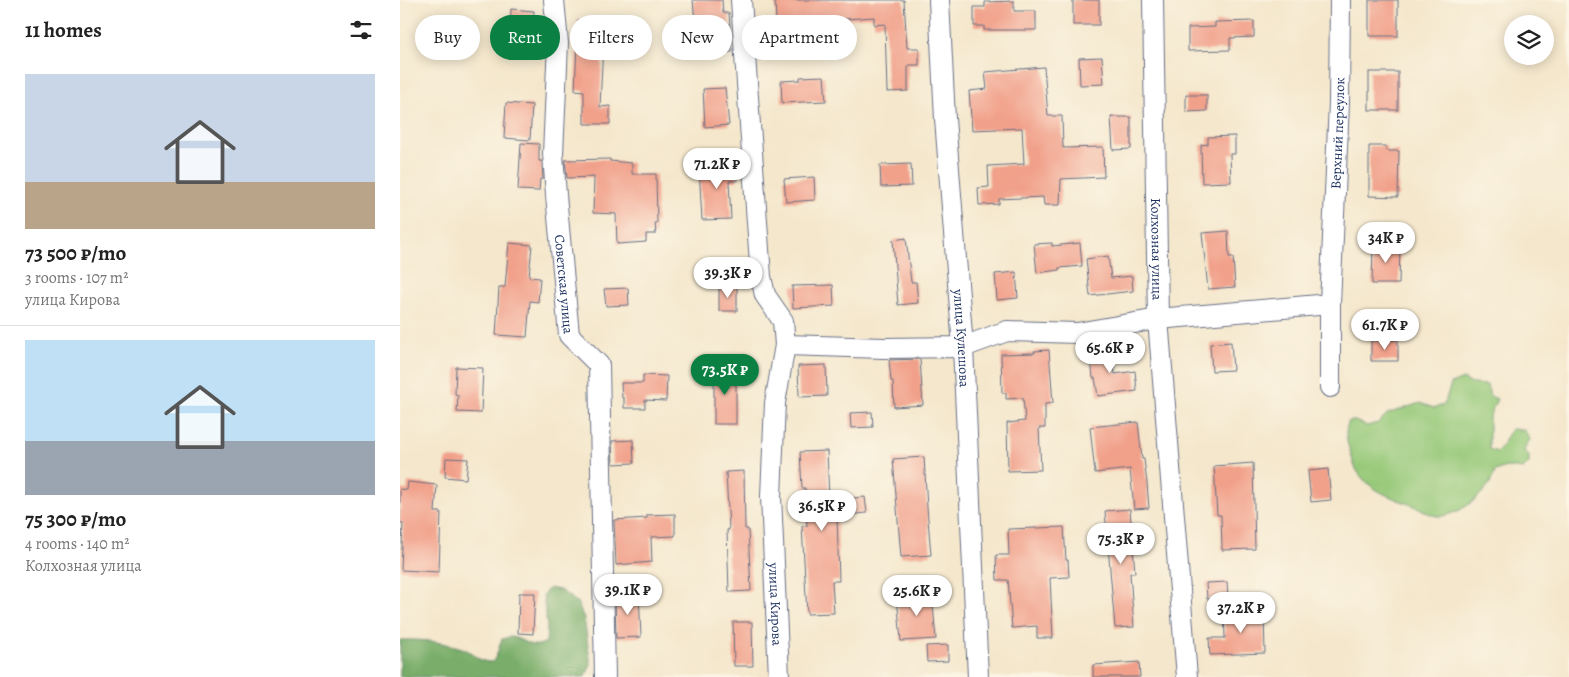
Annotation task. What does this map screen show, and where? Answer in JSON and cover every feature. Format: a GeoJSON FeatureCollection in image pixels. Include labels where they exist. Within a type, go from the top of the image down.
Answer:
{"type":"FeatureCollection","features":[{"type":"Feature","properties":{"kind":"street","name":"Советская улица"},"geometry":{"type":"LineString","coordinates":[[554,0],[558,43],[553,154],[569,335],[599,365],[605,677]]}},
{"type":"Feature","properties":{"kind":"street","name":"улица Кирова"},"geometry":{"type":"LineString","coordinates":[[741,0],[761,278],[765,295],[783,321],[785,346],[775,403],[771,496],[780,677]]}},
{"type":"Feature","properties":{"kind":"street","name":"улица Кулешова"},"geometry":{"type":"LineString","coordinates":[[939,0],[945,119],[963,347],[978,677]]}},
{"type":"Feature","properties":{"kind":"street","name":"Колхозная улица"},"geometry":{"type":"LineString","coordinates":[[1153,0],[1158,319],[1187,677]]}},
{"type":"Feature","properties":{"kind":"street","name":"Верхний переулок"},"geometry":{"type":"LineString","coordinates":[[1330,387],[1330,304],[1339,103],[1340,0]]}},
{"type":"Feature","properties":{"kind":"street"},"geometry":{"type":"LineString","coordinates":[[785,346],[963,347],[1007,331],[1077,333],[1158,319],[1330,304]]}},
{"type":"Feature","properties":{"kind":"green space"},"geometry":{"type":"Polygon","coordinates":[[[1463,379],[1472,384],[1487,385],[1490,396],[1497,399],[1489,417],[1489,449],[1497,452],[1511,429],[1524,430],[1530,439],[1524,450],[1529,456],[1529,463],[1523,469],[1506,467],[1495,471],[1487,487],[1473,501],[1455,512],[1438,516],[1375,489],[1361,477],[1354,465],[1347,439],[1346,432],[1349,421],[1355,421],[1367,426],[1378,423],[1387,414],[1420,403],[1434,408],[1444,405],[1451,384],[1463,379]]]}},
{"type":"Feature","properties":{"kind":"green space"},"geometry":{"type":"Polygon","coordinates":[[[549,588],[560,590],[577,602],[584,618],[591,665],[585,677],[400,677],[400,640],[423,641],[455,646],[487,662],[492,662],[496,657],[502,639],[515,638],[531,645],[546,642],[547,626],[543,595],[549,588]]]}},
{"type":"Feature","properties":{"kind":"building"},"geometry":{"type":"Polygon","coordinates":[[[693,0],[722,0],[723,13],[729,13],[729,15],[694,15],[693,0]]]}},
{"type":"Feature","properties":{"kind":"building"},"geometry":{"type":"Polygon","coordinates":[[[904,0],[907,48],[919,48],[919,65],[908,65],[908,91],[887,92],[885,24],[874,25],[874,17],[857,18],[857,15],[776,15],[775,1],[904,0]]]}},
{"type":"Feature","properties":{"kind":"building"},"geometry":{"type":"Polygon","coordinates":[[[1073,0],[1099,0],[1099,25],[1073,25],[1073,0]]]}},
{"type":"Feature","properties":{"kind":"building"},"geometry":{"type":"Polygon","coordinates":[[[1369,0],[1398,0],[1398,36],[1369,36],[1369,0]]]}},
{"type":"Feature","properties":{"kind":"building"},"geometry":{"type":"Polygon","coordinates":[[[1014,1],[1014,11],[1036,11],[1036,30],[984,30],[984,26],[974,26],[974,7],[985,7],[985,2],[1014,1]]]}},
{"type":"Feature","properties":{"kind":"building"},"geometry":{"type":"Polygon","coordinates":[[[511,9],[534,11],[534,15],[511,15],[511,9]]]}},
{"type":"Feature","properties":{"kind":"building"},"geometry":{"type":"Polygon","coordinates":[[[1254,21],[1254,37],[1230,38],[1230,50],[1188,51],[1188,28],[1215,27],[1215,22],[1254,21]]]}},
{"type":"Feature","properties":{"kind":"building"},"geometry":{"type":"Polygon","coordinates":[[[1102,57],[1104,84],[1080,85],[1079,58],[1102,57]]]}},
{"type":"Feature","properties":{"kind":"building"},"geometry":{"type":"Polygon","coordinates":[[[576,60],[602,60],[600,107],[610,106],[610,124],[584,124],[584,91],[575,90],[576,60]]]}},
{"type":"Feature","properties":{"kind":"building"},"geometry":{"type":"Polygon","coordinates":[[[1044,67],[1048,116],[1062,116],[1063,148],[1103,147],[1104,177],[1061,179],[1060,205],[1044,205],[1043,197],[999,199],[999,204],[979,205],[978,188],[989,187],[988,166],[1024,164],[1022,128],[972,130],[969,91],[987,89],[985,72],[1044,67]]]}},
{"type":"Feature","properties":{"kind":"building"},"geometry":{"type":"Polygon","coordinates":[[[1369,72],[1398,72],[1398,110],[1369,110],[1369,72]]]}},
{"type":"Feature","properties":{"kind":"building"},"geometry":{"type":"Polygon","coordinates":[[[824,76],[826,101],[782,103],[781,81],[800,80],[800,77],[824,76]]]}},
{"type":"Feature","properties":{"kind":"building"},"geometry":{"type":"Polygon","coordinates":[[[725,88],[729,125],[705,127],[703,89],[725,88]]]}},
{"type":"Feature","properties":{"kind":"building"},"geometry":{"type":"Polygon","coordinates":[[[1186,95],[1207,95],[1207,111],[1186,112],[1186,95]]]}},
{"type":"Feature","properties":{"kind":"building"},"geometry":{"type":"Polygon","coordinates":[[[506,103],[532,105],[530,140],[504,138],[506,103]]]}},
{"type":"Feature","properties":{"kind":"building"},"geometry":{"type":"Polygon","coordinates":[[[1111,117],[1131,117],[1131,149],[1113,150],[1111,117]]]}},
{"type":"Feature","properties":{"kind":"building"},"geometry":{"type":"Polygon","coordinates":[[[1235,136],[1235,154],[1230,154],[1231,182],[1202,183],[1201,145],[1208,144],[1208,137],[1235,136]]]}},
{"type":"Feature","properties":{"kind":"building"},"geometry":{"type":"Polygon","coordinates":[[[521,143],[539,144],[539,161],[542,161],[543,179],[540,179],[539,191],[518,190],[521,143]]]}},
{"type":"Feature","properties":{"kind":"building"},"geometry":{"type":"Polygon","coordinates":[[[1369,146],[1386,146],[1387,151],[1399,151],[1398,197],[1369,196],[1369,146]]]}},
{"type":"Feature","properties":{"kind":"building"},"geometry":{"type":"Polygon","coordinates":[[[610,159],[610,161],[632,163],[632,174],[656,174],[656,234],[646,234],[646,242],[617,244],[616,214],[593,213],[594,177],[567,178],[565,160],[610,159]]]}},
{"type":"Feature","properties":{"kind":"building"},"geometry":{"type":"Polygon","coordinates":[[[737,163],[737,181],[729,181],[731,219],[702,220],[699,167],[714,166],[713,164],[737,163]]]}},
{"type":"Feature","properties":{"kind":"building"},"geometry":{"type":"Polygon","coordinates":[[[911,164],[912,186],[881,187],[880,165],[911,164]]]}},
{"type":"Feature","properties":{"kind":"building"},"geometry":{"type":"Polygon","coordinates":[[[814,177],[815,200],[786,202],[784,179],[814,177]]]}},
{"type":"Feature","properties":{"kind":"building"},"geometry":{"type":"Polygon","coordinates":[[[1228,231],[1229,257],[1233,257],[1235,287],[1208,289],[1202,233],[1228,231]]]}},
{"type":"Feature","properties":{"kind":"building"},"geometry":{"type":"Polygon","coordinates":[[[906,238],[911,282],[916,282],[918,303],[898,305],[893,240],[906,238]]]}},
{"type":"Feature","properties":{"kind":"building"},"geometry":{"type":"Polygon","coordinates":[[[509,243],[532,245],[529,277],[540,278],[538,302],[530,301],[527,337],[496,335],[499,287],[505,287],[509,243]]]}},
{"type":"Feature","properties":{"kind":"building"},"geometry":{"type":"Polygon","coordinates":[[[1052,243],[1052,246],[1080,243],[1082,266],[1059,268],[1059,270],[1037,273],[1034,244],[1052,243]]]}},
{"type":"Feature","properties":{"kind":"building"},"geometry":{"type":"Polygon","coordinates":[[[1373,244],[1400,245],[1399,284],[1372,284],[1373,244]]]}},
{"type":"Feature","properties":{"kind":"building"},"geometry":{"type":"Polygon","coordinates":[[[1108,256],[1111,278],[1132,276],[1133,291],[1090,296],[1086,259],[1108,256]]]}},
{"type":"Feature","properties":{"kind":"building"},"geometry":{"type":"Polygon","coordinates":[[[1016,272],[1018,298],[997,300],[995,274],[1016,272]]]}},
{"type":"Feature","properties":{"kind":"building"},"geometry":{"type":"Polygon","coordinates":[[[833,285],[834,306],[793,308],[792,286],[833,285]]]}},
{"type":"Feature","properties":{"kind":"building"},"geometry":{"type":"Polygon","coordinates":[[[737,286],[737,311],[719,311],[719,287],[737,286]]]}},
{"type":"Feature","properties":{"kind":"building"},"geometry":{"type":"Polygon","coordinates":[[[628,288],[629,305],[606,306],[604,289],[628,288]]]}},
{"type":"Feature","properties":{"kind":"building"},"geometry":{"type":"Polygon","coordinates":[[[1398,340],[1398,361],[1371,361],[1371,341],[1398,340]]]}},
{"type":"Feature","properties":{"kind":"building"},"geometry":{"type":"Polygon","coordinates":[[[1231,342],[1233,370],[1212,371],[1210,344],[1231,342]]]}},
{"type":"Feature","properties":{"kind":"building"},"geometry":{"type":"Polygon","coordinates":[[[1112,348],[1115,374],[1135,371],[1137,391],[1098,396],[1095,378],[1093,378],[1090,350],[1112,348]]]}},
{"type":"Feature","properties":{"kind":"building"},"geometry":{"type":"Polygon","coordinates":[[[1049,350],[1053,403],[1045,404],[1045,428],[1039,428],[1041,470],[1008,471],[1007,423],[1025,421],[1023,398],[1006,399],[1006,393],[1002,393],[1001,354],[1035,353],[1034,351],[1049,350]]]}},
{"type":"Feature","properties":{"kind":"building"},"geometry":{"type":"Polygon","coordinates":[[[920,359],[923,405],[894,407],[893,381],[891,381],[889,360],[920,359]]]}},
{"type":"Feature","properties":{"kind":"building"},"geometry":{"type":"Polygon","coordinates":[[[826,365],[827,396],[799,397],[798,366],[826,365]]]}},
{"type":"Feature","properties":{"kind":"building"},"geometry":{"type":"Polygon","coordinates":[[[456,367],[483,368],[481,413],[457,412],[458,395],[455,394],[456,367]]]}},
{"type":"Feature","properties":{"kind":"building"},"geometry":{"type":"Polygon","coordinates":[[[714,368],[736,368],[736,424],[714,424],[714,368]]]}},
{"type":"Feature","properties":{"kind":"building"},"geometry":{"type":"Polygon","coordinates":[[[643,375],[667,376],[666,401],[645,400],[645,408],[624,408],[621,383],[643,383],[643,375]]]}},
{"type":"Feature","properties":{"kind":"building"},"geometry":{"type":"Polygon","coordinates":[[[872,412],[873,427],[851,428],[850,413],[872,412]]]}},
{"type":"Feature","properties":{"kind":"building"},"geometry":{"type":"Polygon","coordinates":[[[1138,422],[1149,508],[1134,509],[1130,469],[1095,473],[1090,427],[1138,422]]]}},
{"type":"Feature","properties":{"kind":"building"},"geometry":{"type":"Polygon","coordinates":[[[633,440],[634,463],[613,464],[612,441],[633,440]]]}},
{"type":"Feature","properties":{"kind":"building"},"geometry":{"type":"Polygon","coordinates":[[[827,451],[829,500],[865,497],[867,513],[837,516],[839,581],[832,581],[834,613],[807,614],[802,526],[807,526],[805,488],[802,488],[800,452],[827,451]]]}},
{"type":"Feature","properties":{"kind":"building"},"geometry":{"type":"Polygon","coordinates":[[[924,457],[931,555],[901,557],[893,459],[924,457]]]}},
{"type":"Feature","properties":{"kind":"building"},"geometry":{"type":"Polygon","coordinates":[[[446,458],[468,459],[466,479],[445,477],[446,458]]]}},
{"type":"Feature","properties":{"kind":"building"},"geometry":{"type":"Polygon","coordinates":[[[1253,463],[1255,549],[1222,550],[1221,515],[1217,515],[1214,466],[1253,463]]]}},
{"type":"Feature","properties":{"kind":"building"},"geometry":{"type":"Polygon","coordinates":[[[1328,469],[1331,500],[1311,502],[1308,471],[1328,469]]]}},
{"type":"Feature","properties":{"kind":"building"},"geometry":{"type":"Polygon","coordinates":[[[744,471],[745,529],[748,529],[751,591],[729,592],[727,530],[729,530],[726,472],[744,471]]]}},
{"type":"Feature","properties":{"kind":"building"},"geometry":{"type":"Polygon","coordinates":[[[408,482],[437,485],[435,512],[441,512],[439,572],[401,570],[403,523],[400,523],[400,489],[407,490],[408,482]]]}},
{"type":"Feature","properties":{"kind":"building"},"geometry":{"type":"Polygon","coordinates":[[[1130,509],[1135,573],[1130,573],[1134,627],[1115,628],[1105,511],[1130,509]]]}},
{"type":"Feature","properties":{"kind":"building"},"geometry":{"type":"Polygon","coordinates":[[[675,514],[675,536],[651,537],[652,562],[616,565],[614,520],[647,518],[647,515],[675,514]]]}},
{"type":"Feature","properties":{"kind":"building"},"geometry":{"type":"Polygon","coordinates":[[[1064,527],[1069,577],[1050,578],[1053,638],[1037,638],[1037,626],[1012,628],[1008,580],[997,580],[996,555],[1009,555],[1008,529],[1064,527]]]}},
{"type":"Feature","properties":{"kind":"building"},"geometry":{"type":"Polygon","coordinates":[[[1227,582],[1228,597],[1207,599],[1206,583],[1227,582]]]}},
{"type":"Feature","properties":{"kind":"building"},"geometry":{"type":"Polygon","coordinates":[[[519,593],[535,593],[533,634],[518,633],[519,593]]]}},
{"type":"Feature","properties":{"kind":"building"},"geometry":{"type":"Polygon","coordinates":[[[639,593],[641,637],[616,638],[615,594],[639,593]]]}},
{"type":"Feature","properties":{"kind":"building"},"geometry":{"type":"Polygon","coordinates":[[[932,593],[936,639],[901,641],[897,596],[932,593]]]}},
{"type":"Feature","properties":{"kind":"building"},"geometry":{"type":"Polygon","coordinates":[[[1224,610],[1264,611],[1265,653],[1210,655],[1209,638],[1225,638],[1224,610]]]}},
{"type":"Feature","properties":{"kind":"building"},"geometry":{"type":"Polygon","coordinates":[[[733,622],[752,622],[753,666],[734,666],[733,622]]]}},
{"type":"Feature","properties":{"kind":"building"},"geometry":{"type":"Polygon","coordinates":[[[948,645],[948,661],[927,662],[926,646],[948,645]]]}},
{"type":"Feature","properties":{"kind":"building"},"geometry":{"type":"Polygon","coordinates":[[[1139,662],[1140,677],[1093,677],[1093,665],[1139,662]]]}}]}
